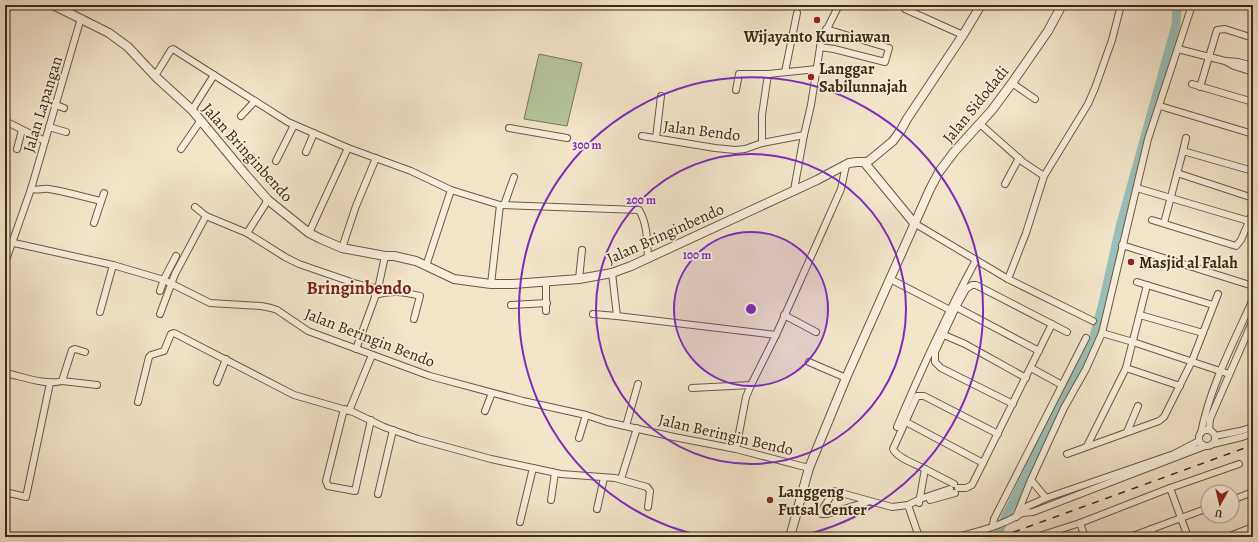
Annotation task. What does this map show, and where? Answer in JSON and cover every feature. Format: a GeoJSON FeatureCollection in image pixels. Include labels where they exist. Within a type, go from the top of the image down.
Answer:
{"type":"FeatureCollection","features":[{"type":"Feature","properties":{"kind":"street","name":"Jalan Bringinbendo"},"geometry":{"type":"LineString","coordinates":[[53,5],[109,33],[128,47],[153,74],[192,110],[268,200],[309,233],[342,248],[416,261],[454,279],[491,284],[513,284],[579,279],[612,273],[648,259],[846,165],[860,162]]}},
{"type":"Feature","properties":{"kind":"street"},"geometry":{"type":"LineString","coordinates":[[794,190],[820,47],[826,29],[839,5]]}},
{"type":"Feature","properties":{"kind":"street"},"geometry":{"type":"LineString","coordinates":[[904,5],[905,9],[963,35]]}},
{"type":"Feature","properties":{"kind":"street"},"geometry":{"type":"LineString","coordinates":[[981,5],[893,141],[870,160],[860,162],[914,224],[1008,279],[1093,321]]}},
{"type":"Feature","properties":{"kind":"street","name":"Jalan Sidodadi"},"geometry":{"type":"LineString","coordinates":[[825,428],[930,188],[939,172],[954,152],[992,110],[1012,83],[1048,31],[1062,5]]}},
{"type":"Feature","properties":{"kind":"street"},"geometry":{"type":"LineString","coordinates":[[1008,279],[1026,233],[1044,176],[1093,93],[1112,40],[1121,5]]}},
{"type":"Feature","properties":{"kind":"street"},"geometry":{"type":"LineString","coordinates":[[1016,516],[1064,408],[1086,369],[1102,334],[1148,139],[1192,5]]}},
{"type":"Feature","properties":{"kind":"street"},"geometry":{"type":"LineString","coordinates":[[1249,5],[1253,6]]}},
{"type":"Feature","properties":{"kind":"street"},"geometry":{"type":"LineString","coordinates":[[785,72],[797,13]]}},
{"type":"Feature","properties":{"kind":"street","name":"Jalan Lapangan"},"geometry":{"type":"LineString","coordinates":[[5,263],[31,189],[81,18]]}},
{"type":"Feature","properties":{"kind":"street"},"geometry":{"type":"LineString","coordinates":[[820,47],[885,62],[889,48],[826,29]]}},
{"type":"Feature","properties":{"kind":"street"},"geometry":{"type":"LineString","coordinates":[[1200,87],[1217,30],[1220,29],[1253,38]]}},
{"type":"Feature","properties":{"kind":"street"},"geometry":{"type":"LineString","coordinates":[[153,74],[172,49],[294,125],[348,148],[411,171],[451,190],[502,205],[639,210],[646,229],[648,259]]}},
{"type":"Feature","properties":{"kind":"street"},"geometry":{"type":"LineString","coordinates":[[1178,49],[1209,56],[1253,72]]}},
{"type":"Feature","properties":{"kind":"street"},"geometry":{"type":"LineString","coordinates":[[1225,61],[1238,62],[1253,66]]}},
{"type":"Feature","properties":{"kind":"street"},"geometry":{"type":"LineString","coordinates":[[736,90],[739,74],[768,74],[817,69]]}},
{"type":"Feature","properties":{"kind":"street"},"geometry":{"type":"LineString","coordinates":[[762,143],[762,115],[768,74]]}},
{"type":"Feature","properties":{"kind":"street"},"geometry":{"type":"LineString","coordinates":[[192,110],[214,75]]}},
{"type":"Feature","properties":{"kind":"street"},"geometry":{"type":"LineString","coordinates":[[1012,83],[1035,99]]}},
{"type":"Feature","properties":{"kind":"street"},"geometry":{"type":"LineString","coordinates":[[1192,84],[1253,102]]}},
{"type":"Feature","properties":{"kind":"street"},"geometry":{"type":"LineString","coordinates":[[59,93],[66,96]]}},
{"type":"Feature","properties":{"kind":"street"},"geometry":{"type":"LineString","coordinates":[[656,138],[661,96]]}},
{"type":"Feature","properties":{"kind":"street"},"geometry":{"type":"LineString","coordinates":[[241,116],[255,101]]}},
{"type":"Feature","properties":{"kind":"street"},"geometry":{"type":"LineString","coordinates":[[56,105],[64,108]]}},
{"type":"Feature","properties":{"kind":"street"},"geometry":{"type":"LineString","coordinates":[[1160,106],[1253,134]]}},
{"type":"Feature","properties":{"kind":"street"},"geometry":{"type":"LineString","coordinates":[[181,149],[201,120]]}},
{"type":"Feature","properties":{"kind":"street"},"geometry":{"type":"LineString","coordinates":[[5,121],[45,141]]}},
{"type":"Feature","properties":{"kind":"street"},"geometry":{"type":"LineString","coordinates":[[980,124],[1018,158],[1044,176]]}},
{"type":"Feature","properties":{"kind":"street"},"geometry":{"type":"LineString","coordinates":[[276,161],[294,125]]}},
{"type":"Feature","properties":{"kind":"street"},"geometry":{"type":"LineString","coordinates":[[49,127],[66,132]]}},
{"type":"Feature","properties":{"kind":"street"},"geometry":{"type":"LineString","coordinates":[[509,128],[567,138]]}},
{"type":"Feature","properties":{"kind":"street"},"geometry":{"type":"LineString","coordinates":[[17,149],[22,130]]}},
{"type":"Feature","properties":{"kind":"street"},"geometry":{"type":"LineString","coordinates":[[306,152],[314,134]]}},
{"type":"Feature","properties":{"kind":"street","name":"Jalan Bendo"},"geometry":{"type":"LineString","coordinates":[[642,136],[735,150],[745,149],[762,143],[804,134]]}},
{"type":"Feature","properties":{"kind":"street"},"geometry":{"type":"LineString","coordinates":[[1164,223],[1186,138]]}},
{"type":"Feature","properties":{"kind":"street"},"geometry":{"type":"LineString","coordinates":[[309,233],[348,148]]}},
{"type":"Feature","properties":{"kind":"street"},"geometry":{"type":"LineString","coordinates":[[1183,151],[1253,171]]}},
{"type":"Feature","properties":{"kind":"street"},"geometry":{"type":"LineString","coordinates":[[342,248],[356,206],[376,158]]}},
{"type":"Feature","properties":{"kind":"street"},"geometry":{"type":"LineString","coordinates":[[1005,184],[1018,158]]}},
{"type":"Feature","properties":{"kind":"street"},"geometry":{"type":"LineString","coordinates":[[736,449],[746,397],[776,335],[841,189],[846,165]]}},
{"type":"Feature","properties":{"kind":"street"},"geometry":{"type":"LineString","coordinates":[[1177,173],[1253,198]]}},
{"type":"Feature","properties":{"kind":"street"},"geometry":{"type":"LineString","coordinates":[[491,284],[502,205],[514,177]]}},
{"type":"Feature","properties":{"kind":"street"},"geometry":{"type":"LineString","coordinates":[[31,189],[38,190],[46,188],[59,190],[101,201]]}},
{"type":"Feature","properties":{"kind":"street"},"geometry":{"type":"LineString","coordinates":[[1137,188],[1251,222]]}},
{"type":"Feature","properties":{"kind":"street"},"geometry":{"type":"LineString","coordinates":[[426,266],[451,190]]}},
{"type":"Feature","properties":{"kind":"street"},"geometry":{"type":"LineString","coordinates":[[94,223],[104,193]]}},
{"type":"Feature","properties":{"kind":"street"},"geometry":{"type":"LineString","coordinates":[[247,233],[268,200]]}},
{"type":"Feature","properties":{"kind":"street"},"geometry":{"type":"LineString","coordinates":[[195,207],[206,216],[247,233],[299,264],[377,292],[396,292],[420,296],[414,319]]}},
{"type":"Feature","properties":{"kind":"street"},"geometry":{"type":"LineString","coordinates":[[1152,220],[1236,246],[1251,222],[1253,212]]}},
{"type":"Feature","properties":{"kind":"street"},"geometry":{"type":"LineString","coordinates":[[160,291],[167,281],[175,274],[206,216]]}},
{"type":"Feature","properties":{"kind":"street","name":"Jalan Beringin Bendo"},"geometry":{"type":"LineString","coordinates":[[5,241],[113,265],[167,281],[210,303],[271,308],[277,310],[308,331],[430,376],[626,426],[736,449],[809,468]]}},
{"type":"Feature","properties":{"kind":"street"},"geometry":{"type":"LineString","coordinates":[[1122,245],[1253,286]]}},
{"type":"Feature","properties":{"kind":"street"},"geometry":{"type":"LineString","coordinates":[[579,279],[582,250]]}},
{"type":"Feature","properties":{"kind":"street"},"geometry":{"type":"LineString","coordinates":[[160,314],[167,281],[176,256]]}},
{"type":"Feature","properties":{"kind":"street"},"geometry":{"type":"LineString","coordinates":[[356,349],[377,292],[385,256]]}},
{"type":"Feature","properties":{"kind":"street"},"geometry":{"type":"LineString","coordinates":[[897,427],[925,361],[976,260]]}},
{"type":"Feature","properties":{"kind":"street"},"geometry":{"type":"LineString","coordinates":[[100,312],[113,265]]}},
{"type":"Feature","properties":{"kind":"street"},"geometry":{"type":"LineString","coordinates":[[612,273],[617,316]]}},
{"type":"Feature","properties":{"kind":"street"},"geometry":{"type":"LineString","coordinates":[[890,279],[950,310]]}},
{"type":"Feature","properties":{"kind":"street"},"geometry":{"type":"LineString","coordinates":[[546,281],[546,311]]}},
{"type":"Feature","properties":{"kind":"street"},"geometry":{"type":"LineString","coordinates":[[1136,282],[1213,305]]}},
{"type":"Feature","properties":{"kind":"street"},"geometry":{"type":"LineString","coordinates":[[1013,404],[936,364],[934,360],[936,352],[956,307],[966,289],[972,285],[976,285],[1067,332]]}},
{"type":"Feature","properties":{"kind":"street"},"geometry":{"type":"LineString","coordinates":[[1087,446],[1126,368],[1147,286]]}},
{"type":"Feature","properties":{"kind":"street"},"geometry":{"type":"LineString","coordinates":[[1067,454],[1159,421],[1164,417],[1192,361],[1218,294]]}},
{"type":"Feature","properties":{"kind":"street"},"geometry":{"type":"LineString","coordinates":[[1199,441],[1205,414],[1221,371],[1253,299]]}},
{"type":"Feature","properties":{"kind":"street"},"geometry":{"type":"LineString","coordinates":[[511,305],[547,303]]}},
{"type":"Feature","properties":{"kind":"street"},"geometry":{"type":"LineString","coordinates":[[956,307],[1039,351]]}},
{"type":"Feature","properties":{"kind":"street"},"geometry":{"type":"LineString","coordinates":[[593,314],[776,335]]}},
{"type":"Feature","properties":{"kind":"street"},"geometry":{"type":"LineString","coordinates":[[784,315],[816,332]]}},
{"type":"Feature","properties":{"kind":"street"},"geometry":{"type":"LineString","coordinates":[[1140,315],[1203,333]]}},
{"type":"Feature","properties":{"kind":"street"},"geometry":{"type":"LineString","coordinates":[[1209,430],[1210,419],[1253,320]]}},
{"type":"Feature","properties":{"kind":"street"},"geometry":{"type":"LineString","coordinates":[[870,501],[825,515],[822,514],[822,510],[834,491],[892,507],[915,503],[954,488],[966,488],[972,485],[1052,324]]}},
{"type":"Feature","properties":{"kind":"street"},"geometry":{"type":"LineString","coordinates":[[138,402],[149,357],[164,351],[172,333],[176,333],[294,395],[346,410],[418,440],[555,473],[621,479],[647,487],[650,489],[648,507]]}},
{"type":"Feature","properties":{"kind":"street"},"geometry":{"type":"LineString","coordinates":[[1102,334],[1133,342],[1229,374]]}},
{"type":"Feature","properties":{"kind":"street"},"geometry":{"type":"LineString","coordinates":[[944,335],[965,344],[1026,378]]}},
{"type":"Feature","properties":{"kind":"street"},"geometry":{"type":"LineString","coordinates":[[993,526],[994,519],[1086,338]]}},
{"type":"Feature","properties":{"kind":"street"},"geometry":{"type":"LineString","coordinates":[[62,380],[72,350],[75,349],[84,352]]}},
{"type":"Feature","properties":{"kind":"street"},"geometry":{"type":"LineString","coordinates":[[371,420],[355,491],[328,486],[326,481],[346,410],[372,355]]}},
{"type":"Feature","properties":{"kind":"street"},"geometry":{"type":"LineString","coordinates":[[217,382],[226,359]]}},
{"type":"Feature","properties":{"kind":"street"},"geometry":{"type":"LineString","coordinates":[[809,362],[846,378]]}},
{"type":"Feature","properties":{"kind":"street"},"geometry":{"type":"LineString","coordinates":[[1031,368],[1062,385]]}},
{"type":"Feature","properties":{"kind":"street"},"geometry":{"type":"LineString","coordinates":[[1126,368],[1180,386]]}},
{"type":"Feature","properties":{"kind":"street"},"geometry":{"type":"LineString","coordinates":[[5,372],[50,383],[62,380],[97,386]]}},
{"type":"Feature","properties":{"kind":"street"},"geometry":{"type":"LineString","coordinates":[[5,492],[26,497],[50,383]]}},
{"type":"Feature","properties":{"kind":"street"},"geometry":{"type":"LineString","coordinates":[[626,426],[638,384]]}},
{"type":"Feature","properties":{"kind":"street"},"geometry":{"type":"LineString","coordinates":[[692,388],[751,385]]}},
{"type":"Feature","properties":{"kind":"street"},"geometry":{"type":"LineString","coordinates":[[486,410],[492,393]]}},
{"type":"Feature","properties":{"kind":"street"},"geometry":{"type":"LineString","coordinates":[[954,488],[925,469],[894,452],[894,447],[916,398],[920,395],[924,396],[998,434]]}},
{"type":"Feature","properties":{"kind":"street"},"geometry":{"type":"LineString","coordinates":[[1127,432],[1138,406]]}},
{"type":"Feature","properties":{"kind":"street"},"geometry":{"type":"LineString","coordinates":[[580,438],[586,415]]}},
{"type":"Feature","properties":{"kind":"street"},"geometry":{"type":"LineString","coordinates":[[906,422],[983,463]]}},
{"type":"Feature","properties":{"kind":"street"},"geometry":{"type":"LineString","coordinates":[[1215,436],[1240,432],[1253,427]]}},
{"type":"Feature","properties":{"kind":"street","name":"Jalan Beringin Bendo"},"geometry":{"type":"LineString","coordinates":[[621,479],[637,428]]}},
{"type":"Feature","properties":{"kind":"street","name":"Jalan Beringin Bendo"},"geometry":{"type":"LineString","coordinates":[[790,537],[809,468],[825,428]]}},
{"type":"Feature","properties":{"kind":"street"},"geometry":{"type":"LineString","coordinates":[[378,494],[393,430]]}},
{"type":"Feature","properties":{"kind":"street"},"geometry":{"type":"LineString","coordinates":[[1201,433],[1209,430]]}},
{"type":"Feature","properties":{"kind":"street"},"geometry":{"type":"LineString","coordinates":[[1209,430],[1215,436]]}},
{"type":"Feature","properties":{"kind":"street"},"geometry":{"type":"LineString","coordinates":[[1016,516],[1033,512],[1205,446],[1208,447],[1213,444],[1253,433]]}},
{"type":"Feature","properties":{"kind":"street"},"geometry":{"type":"LineString","coordinates":[[1213,444],[1215,436]]}},
{"type":"Feature","properties":{"kind":"street"},"geometry":{"type":"LineString","coordinates":[[1199,441],[1205,446]]}},
{"type":"Feature","properties":{"kind":"street"},"geometry":{"type":"LineString","coordinates":[[957,537],[1000,524],[1046,498],[1174,454],[1199,441]]}},
{"type":"Feature","properties":{"kind":"street"},"geometry":{"type":"LineString","coordinates":[[1036,537],[1054,534],[1170,488],[1239,464]]}},
{"type":"Feature","properties":{"kind":"street"},"geometry":{"type":"LineString","coordinates":[[520,522],[533,468]]}},
{"type":"Feature","properties":{"kind":"street"},"geometry":{"type":"LineString","coordinates":[[919,537],[915,503],[925,469]]}},
{"type":"Feature","properties":{"kind":"street"},"geometry":{"type":"LineString","coordinates":[[551,500],[555,473]]}},
{"type":"Feature","properties":{"kind":"street"},"geometry":{"type":"LineString","coordinates":[[597,509],[604,478]]}},
{"type":"Feature","properties":{"kind":"street"},"geometry":{"type":"LineString","coordinates":[[1031,480],[1046,498]]}},
{"type":"Feature","properties":{"kind":"street"},"geometry":{"type":"LineString","coordinates":[[1170,488],[1188,537]]}},
{"type":"Feature","properties":{"kind":"street"},"geometry":{"type":"LineString","coordinates":[[1240,497],[1253,492]]}},
{"type":"Feature","properties":{"kind":"street"},"geometry":{"type":"LineString","coordinates":[[1039,501],[1043,508]]}},
{"type":"Feature","properties":{"kind":"street"},"geometry":{"type":"LineString","coordinates":[[1130,537],[1200,511]]}},
{"type":"Feature","properties":{"kind":"street"},"geometry":{"type":"LineString","coordinates":[[1080,523],[1085,537]]}},
{"type":"Feature","properties":{"kind":"street"},"geometry":{"type":"LineString","coordinates":[[1227,537],[1253,527]]}},
{"type":"Feature","properties":{"kind":"street"},"geometry":{"type":"LineString","coordinates":[[1151,529],[1154,537]]}},
{"type":"Feature","properties":{"kind":"green space"},"geometry":{"type":"Polygon","coordinates":[[[539,54],[582,63],[567,126],[524,119],[539,54]]]}},
{"type":"Feature","properties":{"kind":"waterway"},"geometry":{"type":"LineString","coordinates":[[996,537],[1094,337],[1120,227],[1176,25],[1177,5]]}},
{"type":"Feature","properties":{"kind":"railway"},"geometry":{"type":"LineString","coordinates":[[1000,537],[1253,445]]}},
{"type":"Feature","properties":{"kind":"place","name":"Wijayanto Kurniawan"},"geometry":{"type":"Point","coordinates":[817,20]}},
{"type":"Feature","properties":{"kind":"place","name":"Langgar Sabilunnajah"},"geometry":{"type":"Point","coordinates":[811,77]}},
{"type":"Feature","properties":{"kind":"place","name":"Masjid al Falah"},"geometry":{"type":"Point","coordinates":[1131,262]}},
{"type":"Feature","properties":{"kind":"place","name":"Langgeng Futsal Center"},"geometry":{"type":"Point","coordinates":[770,500]}},
{"type":"Feature","properties":{"kind":"district","name":"Bringinbendo"},"geometry":{"type":"Point","coordinates":[359,288]}}]}
